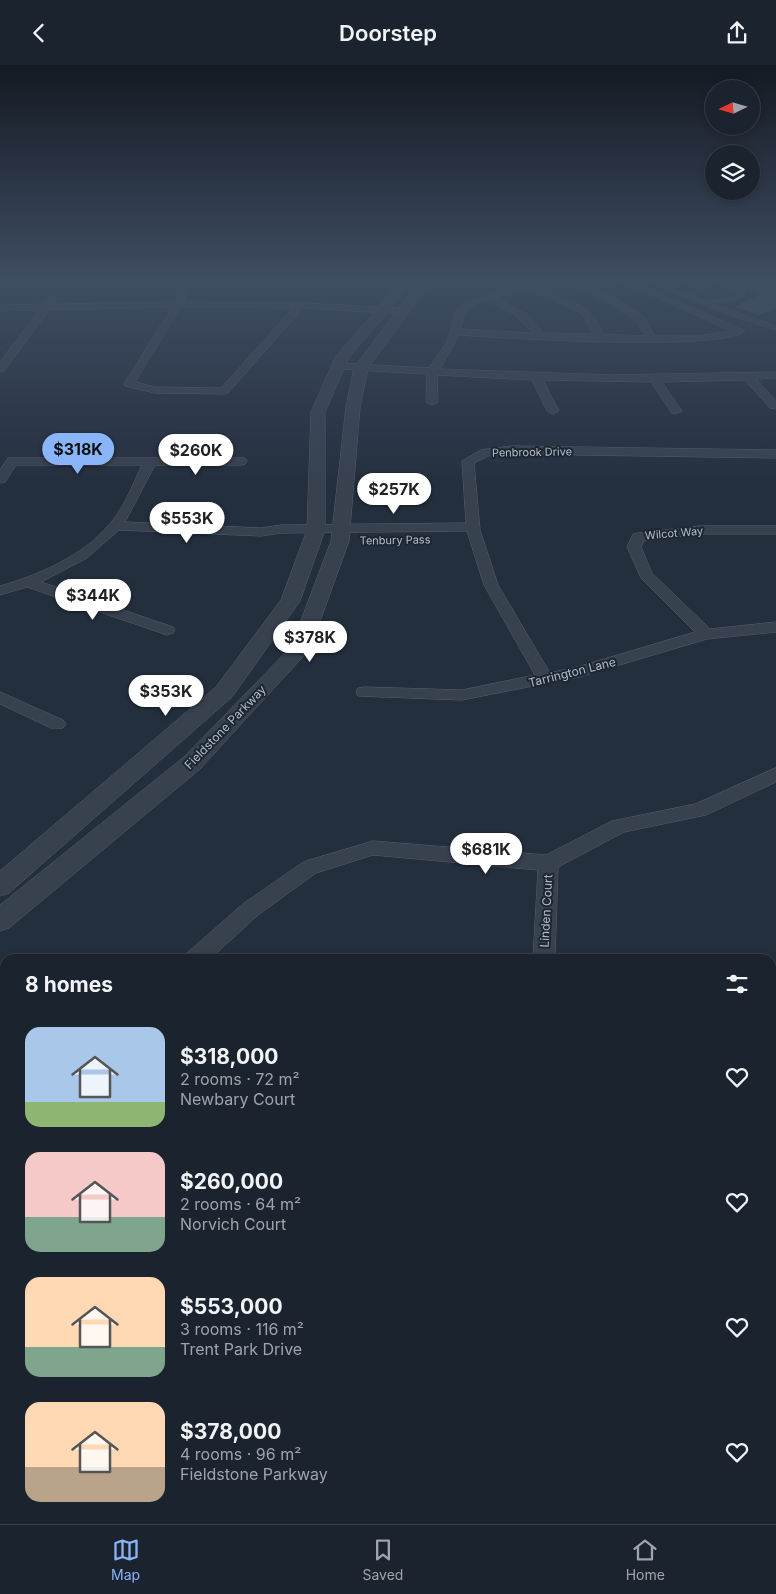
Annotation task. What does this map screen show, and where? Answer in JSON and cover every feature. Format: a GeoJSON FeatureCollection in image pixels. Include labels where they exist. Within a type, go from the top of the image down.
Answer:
{"type":"FeatureCollection","features":[{"type":"Feature","properties":{"kind":"street"},"geometry":{"type":"LineString","coordinates":[[0,369],[15,349]]}},
{"type":"Feature","properties":{"kind":"street"},"geometry":{"type":"LineString","coordinates":[[151,349],[129,384],[155,390],[224,391],[261,349]]}},
{"type":"Feature","properties":{"kind":"street","name":"Fieldstone Parkway"},"geometry":{"type":"LineString","coordinates":[[0,886],[224,691],[290,601],[315,535],[318,411],[343,356],[351,349]]}},
{"type":"Feature","properties":{"kind":"street","name":"Fieldstone Parkway"},"geometry":{"type":"LineString","coordinates":[[0,920],[192,763],[300,649],[326,583],[341,535],[353,407],[361,368],[371,349]]}},
{"type":"Feature","properties":{"kind":"street"},"geometry":{"type":"LineString","coordinates":[[432,401],[432,371],[440,362],[447,349]]}},
{"type":"Feature","properties":{"kind":"street"},"geometry":{"type":"LineString","coordinates":[[338,366],[536,376],[654,379],[776,375]]}},
{"type":"Feature","properties":{"kind":"street"},"geometry":{"type":"LineString","coordinates":[[536,376],[553,411]]}},
{"type":"Feature","properties":{"kind":"street"},"geometry":{"type":"LineString","coordinates":[[748,377],[774,406]]}},
{"type":"Feature","properties":{"kind":"street"},"geometry":{"type":"LineString","coordinates":[[654,379],[676,411]]}},
{"type":"Feature","properties":{"kind":"street","name":"Penbrook Drive"},"geometry":{"type":"LineString","coordinates":[[546,680],[491,585],[474,533],[468,461],[486,453],[512,450],[776,454]]}},
{"type":"Feature","properties":{"kind":"street"},"geometry":{"type":"LineString","coordinates":[[1,479],[12,461],[241,461]]}},
{"type":"Feature","properties":{"kind":"street"},"geometry":{"type":"LineString","coordinates":[[0,591],[29,583],[93,549],[115,526],[150,462]]}},
{"type":"Feature","properties":{"kind":"street","name":"Tenbury Pass"},"geometry":{"type":"LineString","coordinates":[[115,526],[261,533],[279,539],[315,535],[474,533]]}},
{"type":"Feature","properties":{"kind":"street","name":"Wilcot Way"},"geometry":{"type":"LineString","coordinates":[[706,634],[646,575],[634,547],[638,537],[699,530],[776,530]]}},
{"type":"Feature","properties":{"kind":"street"},"geometry":{"type":"LineString","coordinates":[[29,583],[167,630]]}},
{"type":"Feature","properties":{"kind":"street","name":"Tarrington Lane"},"geometry":{"type":"LineString","coordinates":[[364,692],[462,695],[546,680],[706,634],[776,627]]}},
{"type":"Feature","properties":{"kind":"street"},"geometry":{"type":"LineString","coordinates":[[0,697],[57,724]]}},
{"type":"Feature","properties":{"kind":"street"},"geometry":{"type":"LineString","coordinates":[[201,954],[251,909],[309,868],[373,848],[548,863],[619,826],[699,810],[776,774]]}},
{"type":"Feature","properties":{"kind":"street","name":"Linden Court"},"geometry":{"type":"LineString","coordinates":[[544,954],[548,863]]}}]}
